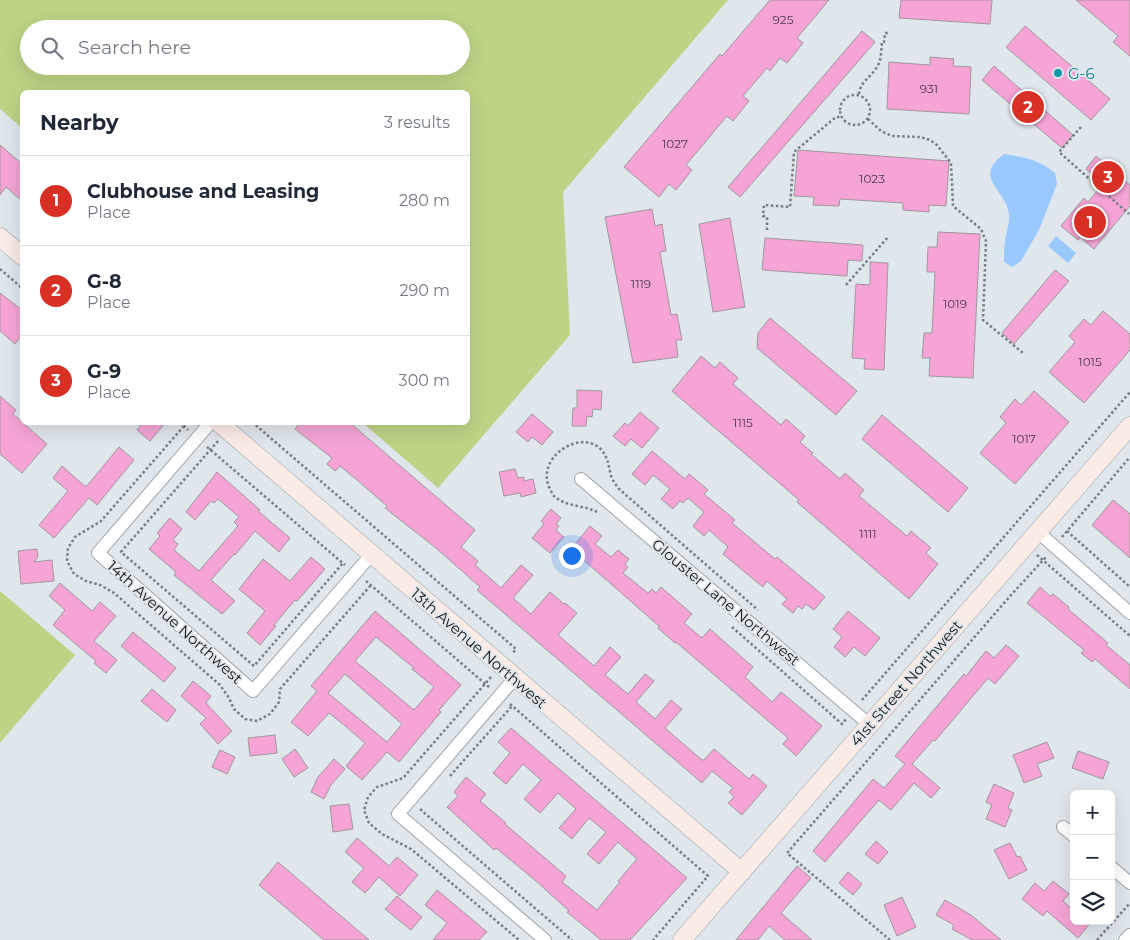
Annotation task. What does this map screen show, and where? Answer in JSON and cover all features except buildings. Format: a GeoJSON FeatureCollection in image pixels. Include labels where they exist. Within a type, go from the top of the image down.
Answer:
{"type":"FeatureCollection","features":[{"type":"Feature","properties":{"kind":"street"},"geometry":{"type":"LineString","coordinates":[[0,237],[20,254]]}},
{"type":"Feature","properties":{"kind":"street","name":"14th Avenue Northwest"},"geometry":{"type":"LineString","coordinates":[[208,425],[98,553],[252,691],[371,555]]}},
{"type":"Feature","properties":{"kind":"street","name":"13th Avenue Northwest"},"geometry":{"type":"LineString","coordinates":[[221,425],[514,679],[742,872]]}},
{"type":"Feature","properties":{"kind":"street","name":"41st Street Northwest"},"geometry":{"type":"LineString","coordinates":[[682,940],[1130,426]]}},
{"type":"Feature","properties":{"kind":"street","name":"Glouster Lane Northwest"},"geometry":{"type":"LineString","coordinates":[[581,479],[870,724]]}},
{"type":"Feature","properties":{"kind":"street"},"geometry":{"type":"LineString","coordinates":[[1038,532],[1130,613]]}},
{"type":"Feature","properties":{"kind":"street"},"geometry":{"type":"LineString","coordinates":[[514,679],[398,814],[545,940]]}},
{"type":"Feature","properties":{"kind":"street"},"geometry":{"type":"LineString","coordinates":[[1063,827],[1073,835]]}},
{"type":"Feature","properties":{"kind":"street"},"geometry":{"type":"LineString","coordinates":[[1115,871],[1130,883]]}},
{"type":"Feature","properties":{"kind":"street"},"geometry":{"type":"LineString","coordinates":[[1125,940],[1130,935]]}},
{"type":"Feature","properties":{"kind":"path"},"geometry":{"type":"LineString","coordinates":[[859,95],[862,84],[877,66],[881,57],[885,33],[888,33]]}},
{"type":"Feature","properties":{"kind":"path"},"geometry":{"type":"LineString","coordinates":[[859,95],[865,99],[871,113],[867,121],[850,125],[841,116],[839,113],[840,103],[846,97],[859,95]]}},
{"type":"Feature","properties":{"kind":"path"},"geometry":{"type":"LineString","coordinates":[[766,230],[767,217],[764,216],[764,205],[790,207],[794,152],[836,117],[841,116]]}},
{"type":"Feature","properties":{"kind":"path"},"geometry":{"type":"LineString","coordinates":[[868,119],[880,131],[892,136],[920,137],[930,140],[937,145],[951,164],[953,206],[981,229],[986,241],[983,320],[1023,353]]}},
{"type":"Feature","properties":{"kind":"path"},"geometry":{"type":"LineString","coordinates":[[1081,127],[1059,152],[1129,214]]}},
{"type":"Feature","properties":{"kind":"path"},"geometry":{"type":"LineString","coordinates":[[846,285],[888,237]]}},
{"type":"Feature","properties":{"kind":"path"},"geometry":{"type":"LineString","coordinates":[[0,269],[20,286]]}},
{"type":"Feature","properties":{"kind":"path"},"geometry":{"type":"LineString","coordinates":[[862,701],[1130,392]]}},
{"type":"Feature","properties":{"kind":"path"},"geometry":{"type":"LineString","coordinates":[[183,425],[101,521],[75,537],[68,548],[67,561],[74,574],[114,593],[220,685],[234,709],[245,719],[257,721],[270,714],[279,702],[280,688],[371,585],[485,684],[403,778],[377,787],[368,797],[364,810],[369,823],[382,834],[411,849],[519,940]]}},
{"type":"Feature","properties":{"kind":"path"},"geometry":{"type":"LineString","coordinates":[[255,425],[516,649]]}},
{"type":"Feature","properties":{"kind":"path"},"geometry":{"type":"LineString","coordinates":[[211,450],[343,563],[254,666],[121,552],[211,450]]}},
{"type":"Feature","properties":{"kind":"path"},"geometry":{"type":"LineString","coordinates":[[1055,547],[1130,458]]}},
{"type":"Feature","properties":{"kind":"path"},"geometry":{"type":"LineString","coordinates":[[1067,531],[1130,587]]}},
{"type":"Feature","properties":{"kind":"path"},"geometry":{"type":"LineString","coordinates":[[890,940],[787,853],[1011,595],[1043,561],[1130,636]]}},
{"type":"Feature","properties":{"kind":"path"},"geometry":{"type":"LineString","coordinates":[[447,780],[512,706],[708,876],[653,940]]}},
{"type":"Feature","properties":{"kind":"path"},"geometry":{"type":"LineString","coordinates":[[427,802],[421,810],[572,940]]}},
{"type":"Feature","properties":{"kind":"path"},"geometry":{"type":"LineString","coordinates":[[1097,940],[1130,903]]}},
{"type":"Feature","properties":{"kind":"green space"},"geometry":{"type":"Polygon","coordinates":[[[0,0],[728,0],[563,192],[570,335],[438,488],[365,425],[470,425],[470,90],[20,90],[20,126],[0,109],[0,0]]]}},
{"type":"Feature","properties":{"kind":"green space"},"geometry":{"type":"Polygon","coordinates":[[[0,591],[75,655],[0,743],[0,591]]]}},
{"type":"Feature","properties":{"kind":"water"},"geometry":{"type":"Polygon","coordinates":[[[1004,154],[1025,158],[1043,165],[1055,173],[1057,184],[1039,230],[1021,261],[1012,267],[1004,262],[1009,218],[1007,206],[991,178],[991,170],[1004,154]]]}},
{"type":"Feature","properties":{"kind":"water"},"geometry":{"type":"Polygon","coordinates":[[[1056,236],[1076,253],[1068,263],[1048,246],[1056,236]]]}},
{"type":"Feature","properties":{"kind":"place","name":"G-6"},"geometry":{"type":"Point","coordinates":[1058,73]}},
{"type":"Feature","properties":{"kind":"place","name":"G-8"},"geometry":{"type":"Point","coordinates":[1028,107]}},
{"type":"Feature","properties":{"kind":"place","name":"G-9"},"geometry":{"type":"Point","coordinates":[1108,177]}},
{"type":"Feature","properties":{"kind":"place","name":"Clubhouse and Leasing"},"geometry":{"type":"Point","coordinates":[1090,222]}}]}
